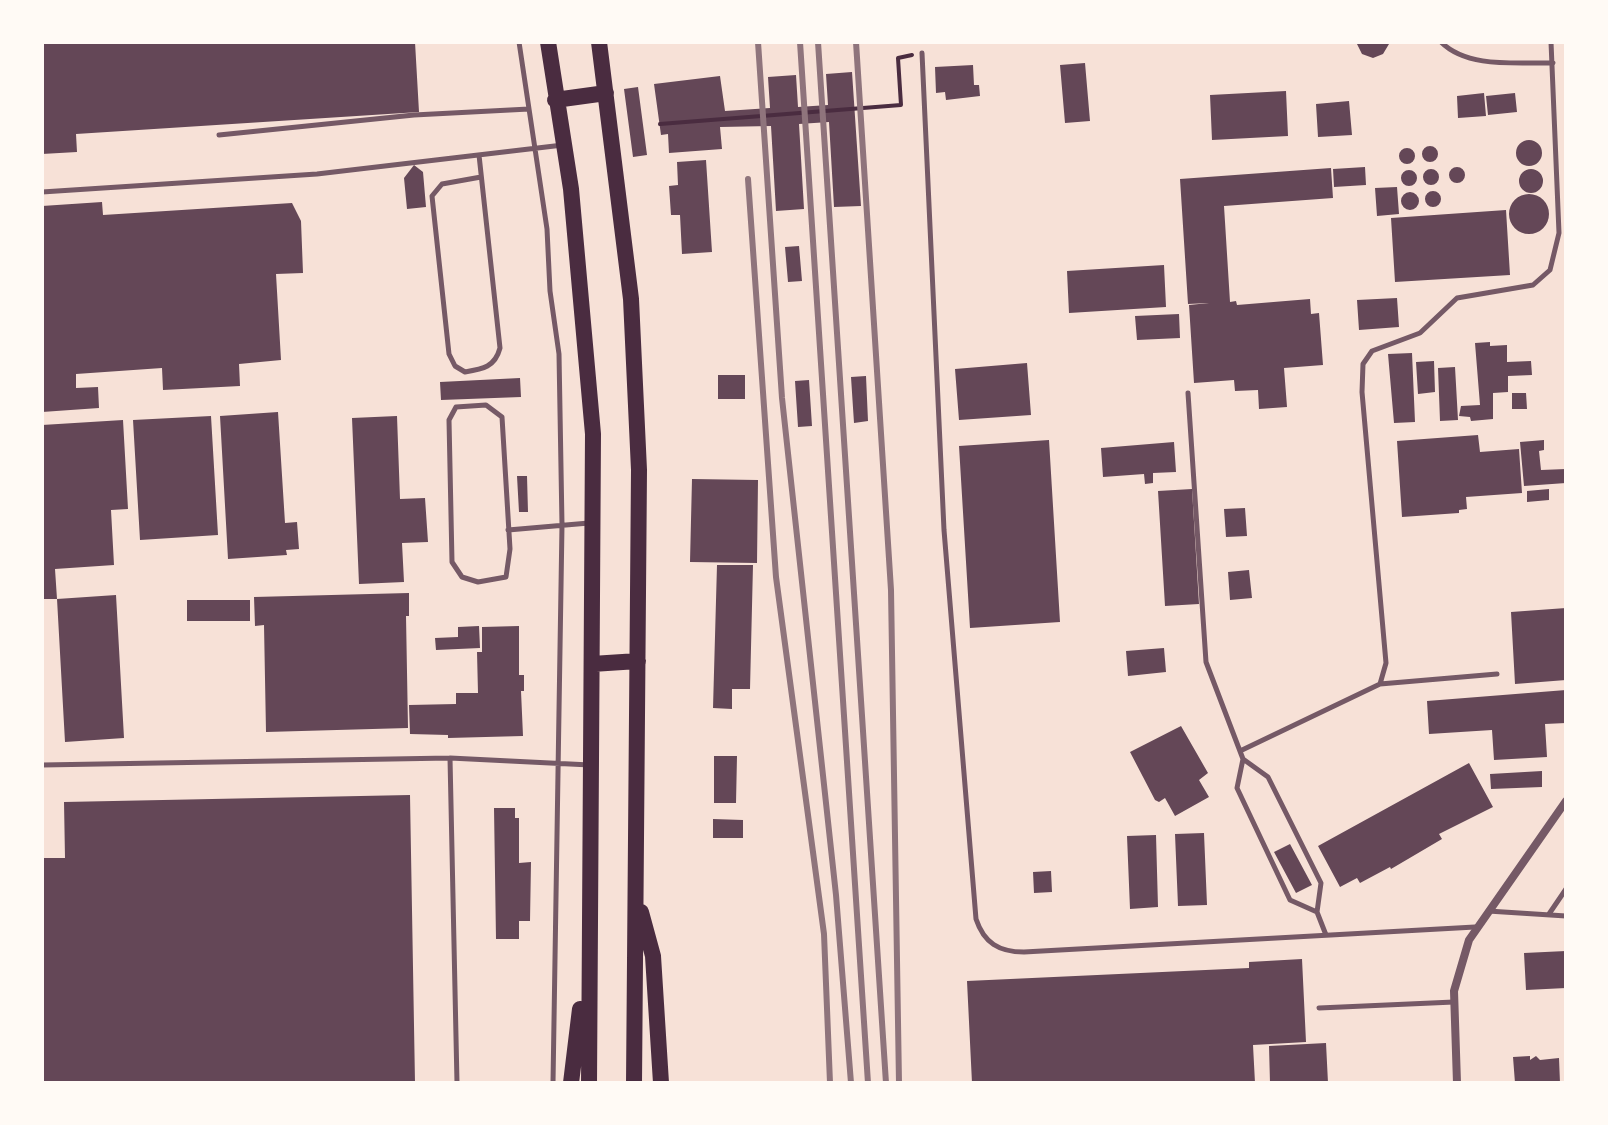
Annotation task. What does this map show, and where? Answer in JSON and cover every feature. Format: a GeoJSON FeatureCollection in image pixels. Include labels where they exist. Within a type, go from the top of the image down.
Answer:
{"type":"FeatureCollection","features":[{"type":"Feature","properties":{"kind":"main road"},"geometry":{"type":"LineString","coordinates":[[548,42],[587,336],[594,523],[589,1083]]}},
{"type":"Feature","properties":{"kind":"main road"},"geometry":{"type":"LineString","coordinates":[[599,42],[619,178],[636,363],[638,661],[634,1083]]}},
{"type":"Feature","properties":{"kind":"main road"},"geometry":{"type":"LineString","coordinates":[[555,100],[606,93]]}},
{"type":"Feature","properties":{"kind":"main road"},"geometry":{"type":"LineString","coordinates":[[592,664],[638,661]]}},
{"type":"Feature","properties":{"kind":"main road"},"geometry":{"type":"LineString","coordinates":[[636,900],[653,956],[661,1083]]}},
{"type":"Feature","properties":{"kind":"main road"},"geometry":{"type":"LineString","coordinates":[[571,1083],[589,941]]}},
{"type":"Feature","properties":{"kind":"street"},"geometry":{"type":"LineString","coordinates":[[1457,1083],[1454,1002],[1457,973],[1475,927],[1566,801]]}},
{"type":"Feature","properties":{"kind":"lane"},"geometry":{"type":"LineString","coordinates":[[519,42],[559,354],[562,525],[553,1083]]}},
{"type":"Feature","properties":{"kind":"lane"},"geometry":{"type":"LineString","coordinates":[[1441,42],[1457,54],[1476,60],[1553,63]]}},
{"type":"Feature","properties":{"kind":"lane"},"geometry":{"type":"LineString","coordinates":[[1380,684],[1386,663],[1362,392],[1363,364],[1372,351],[1382,345],[1420,333],[1457,298],[1533,285],[1550,270],[1559,233],[1551,42]]}},
{"type":"Feature","properties":{"kind":"lane"},"geometry":{"type":"LineString","coordinates":[[922,53],[944,530],[959,748],[979,928],[994,945],[1011,952],[1475,927]]}},
{"type":"Feature","properties":{"kind":"lane"},"geometry":{"type":"LineString","coordinates":[[219,135],[414,115],[529,109]]}},
{"type":"Feature","properties":{"kind":"lane"},"geometry":{"type":"LineString","coordinates":[[42,192],[317,174],[563,145]]}},
{"type":"Feature","properties":{"kind":"lane"},"geometry":{"type":"LineString","coordinates":[[479,155],[500,348],[498,358],[487,368],[465,372],[455,366],[449,354],[432,196],[442,184],[481,177]]}},
{"type":"Feature","properties":{"kind":"lane"},"geometry":{"type":"LineString","coordinates":[[1188,393],[1206,662],[1243,759],[1237,788],[1290,900],[1317,912]]}},
{"type":"Feature","properties":{"kind":"lane"},"geometry":{"type":"LineString","coordinates":[[486,405],[502,417],[508,530],[510,549],[506,577],[478,582],[458,574],[452,562],[449,440],[450,415],[456,407],[486,405]]}},
{"type":"Feature","properties":{"kind":"lane"},"geometry":{"type":"LineString","coordinates":[[508,530],[594,523]]}},
{"type":"Feature","properties":{"kind":"lane"},"geometry":{"type":"LineString","coordinates":[[1240,751],[1380,684],[1497,674]]}},
{"type":"Feature","properties":{"kind":"lane"},"geometry":{"type":"LineString","coordinates":[[450,758],[457,1083]]}},
{"type":"Feature","properties":{"kind":"lane"},"geometry":{"type":"LineString","coordinates":[[42,765],[450,758],[591,765]]}},
{"type":"Feature","properties":{"kind":"lane"},"geometry":{"type":"LineString","coordinates":[[1243,759],[1268,777],[1321,883],[1317,912],[1326,935]]}},
{"type":"Feature","properties":{"kind":"lane"},"geometry":{"type":"LineString","coordinates":[[1548,915],[1566,889]]}},
{"type":"Feature","properties":{"kind":"lane"},"geometry":{"type":"LineString","coordinates":[[1487,911],[1566,916]]}},
{"type":"Feature","properties":{"kind":"lane"},"geometry":{"type":"LineString","coordinates":[[1319,1008],[1454,1002]]}},
{"type":"Feature","properties":{"kind":"path"},"geometry":{"type":"LineString","coordinates":[[660,124],[716,117],[901,105],[898,58],[922,53]]}},
{"type":"Feature","properties":{"kind":"building"},"geometry":{"type":"Polygon","coordinates":[[[42,42],[415,42],[419,112],[76,134],[77,152],[42,154],[42,42]]]}},
{"type":"Feature","properties":{"kind":"building"},"geometry":{"type":"Polygon","coordinates":[[[1356,42],[1389,44],[1383,54],[1373,58],[1362,54],[1356,42]]]}},
{"type":"Feature","properties":{"kind":"building"},"geometry":{"type":"Polygon","coordinates":[[[1085,63],[1090,121],[1065,123],[1060,65],[1085,63]]]}},
{"type":"Feature","properties":{"kind":"building"},"geometry":{"type":"Polygon","coordinates":[[[973,65],[974,85],[979,85],[980,96],[946,100],[945,92],[936,93],[935,67],[973,65]]]}},
{"type":"Feature","properties":{"kind":"building"},"geometry":{"type":"Polygon","coordinates":[[[852,72],[861,206],[834,207],[829,122],[799,124],[804,209],[776,211],[771,126],[720,127],[722,149],[669,153],[668,134],[661,135],[654,84],[720,76],[725,111],[770,108],[768,77],[796,75],[798,107],[828,105],[826,74],[852,72]]]}},
{"type":"Feature","properties":{"kind":"building"},"geometry":{"type":"Polygon","coordinates":[[[638,87],[647,155],[633,157],[624,89],[638,87]]]}},
{"type":"Feature","properties":{"kind":"building"},"geometry":{"type":"Polygon","coordinates":[[[1286,91],[1288,136],[1212,140],[1210,95],[1286,91]]]}},
{"type":"Feature","properties":{"kind":"building"},"geometry":{"type":"Polygon","coordinates":[[[1484,93],[1486,116],[1458,118],[1457,96],[1484,93]]]}},
{"type":"Feature","properties":{"kind":"building"},"geometry":{"type":"Polygon","coordinates":[[[1515,93],[1517,112],[1488,115],[1486,96],[1515,93]]]}},
{"type":"Feature","properties":{"kind":"building"},"geometry":{"type":"Polygon","coordinates":[[[1349,101],[1352,135],[1318,137],[1316,104],[1349,101]]]}},
{"type":"Feature","properties":{"kind":"building"},"geometry":{"type":"Polygon","coordinates":[[[1529,140],[1538,144],[1542,153],[1538,162],[1529,166],[1520,162],[1516,153],[1520,144],[1529,140]]]}},
{"type":"Feature","properties":{"kind":"building"},"geometry":{"type":"Polygon","coordinates":[[[1427,146],[1433,146],[1438,154],[1436,160],[1427,162],[1422,157],[1422,151],[1427,146]]]}},
{"type":"Feature","properties":{"kind":"building"},"geometry":{"type":"Polygon","coordinates":[[[1404,148],[1410,148],[1415,156],[1413,162],[1404,164],[1399,159],[1399,153],[1404,148]]]}},
{"type":"Feature","properties":{"kind":"building"},"geometry":{"type":"Polygon","coordinates":[[[706,160],[712,252],[682,254],[680,215],[671,215],[669,186],[678,185],[677,162],[706,160]]]}},
{"type":"Feature","properties":{"kind":"building"},"geometry":{"type":"Polygon","coordinates":[[[414,165],[423,172],[426,207],[407,209],[404,178],[414,165]]]}},
{"type":"Feature","properties":{"kind":"building"},"geometry":{"type":"Polygon","coordinates":[[[1365,167],[1366,185],[1334,187],[1333,169],[1365,167]]]}},
{"type":"Feature","properties":{"kind":"building"},"geometry":{"type":"Polygon","coordinates":[[[1454,167],[1460,167],[1465,175],[1463,181],[1454,183],[1449,178],[1449,172],[1454,167]]]}},
{"type":"Feature","properties":{"kind":"building"},"geometry":{"type":"Polygon","coordinates":[[[1331,168],[1333,198],[1224,206],[1230,302],[1236,301],[1237,305],[1310,299],[1311,314],[1319,313],[1323,365],[1284,368],[1287,407],[1259,409],[1258,390],[1235,391],[1234,380],[1194,383],[1189,305],[1209,303],[1188,304],[1180,179],[1331,168]]]}},
{"type":"Feature","properties":{"kind":"building"},"geometry":{"type":"Polygon","coordinates":[[[1428,169],[1434,169],[1439,177],[1437,183],[1428,185],[1423,180],[1423,174],[1428,169]]]}},
{"type":"Feature","properties":{"kind":"building"},"geometry":{"type":"Polygon","coordinates":[[[1531,169],[1542,176],[1543,181],[1536,192],[1531,193],[1520,186],[1519,181],[1526,170],[1531,169]]]}},
{"type":"Feature","properties":{"kind":"building"},"geometry":{"type":"Polygon","coordinates":[[[1406,170],[1412,170],[1417,178],[1415,184],[1406,186],[1401,181],[1401,175],[1406,170]]]}},
{"type":"Feature","properties":{"kind":"building"},"geometry":{"type":"Polygon","coordinates":[[[1397,187],[1399,214],[1377,216],[1375,188],[1397,187]]]}},
{"type":"Feature","properties":{"kind":"building"},"geometry":{"type":"Polygon","coordinates":[[[1430,191],[1436,191],[1441,199],[1439,205],[1430,207],[1425,202],[1425,196],[1430,191]]]}},
{"type":"Feature","properties":{"kind":"building"},"geometry":{"type":"Polygon","coordinates":[[[1410,192],[1419,201],[1410,210],[1401,201],[1410,192]]]}},
{"type":"Feature","properties":{"kind":"building"},"geometry":{"type":"Polygon","coordinates":[[[1529,194],[1543,200],[1549,214],[1543,228],[1529,234],[1515,228],[1509,214],[1515,200],[1529,194]]]}},
{"type":"Feature","properties":{"kind":"building"},"geometry":{"type":"Polygon","coordinates":[[[102,202],[103,215],[292,203],[301,221],[303,273],[276,274],[281,360],[239,364],[240,386],[163,390],[162,368],[76,374],[76,388],[98,387],[99,408],[42,412],[42,206],[102,202]]]}},
{"type":"Feature","properties":{"kind":"building"},"geometry":{"type":"Polygon","coordinates":[[[1506,210],[1510,275],[1395,282],[1391,218],[1506,210]]]}},
{"type":"Feature","properties":{"kind":"building"},"geometry":{"type":"Polygon","coordinates":[[[799,246],[802,281],[788,282],[785,247],[799,246]]]}},
{"type":"Feature","properties":{"kind":"building"},"geometry":{"type":"Polygon","coordinates":[[[1164,265],[1166,307],[1069,313],[1067,271],[1164,265]]]}},
{"type":"Feature","properties":{"kind":"building"},"geometry":{"type":"Polygon","coordinates":[[[1397,298],[1399,327],[1359,330],[1357,300],[1397,298]]]}},
{"type":"Feature","properties":{"kind":"building"},"geometry":{"type":"Polygon","coordinates":[[[1179,314],[1180,338],[1137,340],[1135,316],[1179,314]]]}},
{"type":"Feature","properties":{"kind":"building"},"geometry":{"type":"Polygon","coordinates":[[[1490,342],[1490,346],[1507,345],[1507,362],[1531,361],[1532,375],[1508,376],[1508,392],[1493,393],[1493,419],[1471,421],[1470,417],[1459,416],[1461,406],[1480,405],[1475,343],[1490,342]]]}},
{"type":"Feature","properties":{"kind":"building"},"geometry":{"type":"Polygon","coordinates":[[[1412,353],[1415,422],[1394,423],[1388,354],[1412,353]]]}},
{"type":"Feature","properties":{"kind":"building"},"geometry":{"type":"Polygon","coordinates":[[[1434,361],[1435,392],[1418,394],[1416,362],[1434,361]]]}},
{"type":"Feature","properties":{"kind":"building"},"geometry":{"type":"Polygon","coordinates":[[[1027,363],[1031,415],[959,420],[955,369],[1027,363]]]}},
{"type":"Feature","properties":{"kind":"building"},"geometry":{"type":"Polygon","coordinates":[[[1455,367],[1458,420],[1440,421],[1438,368],[1455,367]]]}},
{"type":"Feature","properties":{"kind":"building"},"geometry":{"type":"Polygon","coordinates":[[[718,375],[745,375],[745,399],[718,399],[718,375]]]}},
{"type":"Feature","properties":{"kind":"building"},"geometry":{"type":"Polygon","coordinates":[[[866,376],[868,421],[854,423],[851,377],[866,376]]]}},
{"type":"Feature","properties":{"kind":"building"},"geometry":{"type":"Polygon","coordinates":[[[520,378],[521,397],[441,400],[440,382],[520,378]]]}},
{"type":"Feature","properties":{"kind":"building"},"geometry":{"type":"Polygon","coordinates":[[[809,380],[812,426],[798,427],[795,381],[809,380]]]}},
{"type":"Feature","properties":{"kind":"building"},"geometry":{"type":"Polygon","coordinates":[[[1512,393],[1526,393],[1527,409],[1512,409],[1512,393]]]}},
{"type":"Feature","properties":{"kind":"building"},"geometry":{"type":"Polygon","coordinates":[[[278,412],[285,523],[297,522],[299,549],[286,550],[287,555],[228,559],[220,416],[278,412]]]}},
{"type":"Feature","properties":{"kind":"building"},"geometry":{"type":"Polygon","coordinates":[[[211,416],[218,535],[140,540],[133,420],[211,416]]]}},
{"type":"Feature","properties":{"kind":"building"},"geometry":{"type":"Polygon","coordinates":[[[397,416],[400,499],[425,498],[428,542],[402,543],[404,582],[359,584],[352,418],[397,416]]]}},
{"type":"Feature","properties":{"kind":"building"},"geometry":{"type":"Polygon","coordinates":[[[123,420],[128,509],[111,510],[114,565],[55,569],[57,599],[42,599],[42,425],[123,420]]]}},
{"type":"Feature","properties":{"kind":"building"},"geometry":{"type":"Polygon","coordinates":[[[1478,435],[1480,452],[1519,449],[1522,493],[1466,497],[1467,509],[1459,510],[1459,513],[1402,517],[1397,441],[1478,435]]]}},
{"type":"Feature","properties":{"kind":"building"},"geometry":{"type":"Polygon","coordinates":[[[1049,440],[1060,622],[970,628],[959,446],[1049,440]]]}},
{"type":"Feature","properties":{"kind":"building"},"geometry":{"type":"Polygon","coordinates":[[[1544,440],[1544,450],[1539,451],[1541,470],[1566,469],[1566,483],[1524,486],[1520,442],[1544,440]]]}},
{"type":"Feature","properties":{"kind":"building"},"geometry":{"type":"Polygon","coordinates":[[[1174,442],[1176,472],[1153,473],[1153,483],[1145,484],[1144,474],[1103,477],[1101,448],[1174,442]]]}},
{"type":"Feature","properties":{"kind":"building"},"geometry":{"type":"Polygon","coordinates":[[[517,476],[527,476],[528,512],[519,512],[517,476]]]}},
{"type":"Feature","properties":{"kind":"building"},"geometry":{"type":"Polygon","coordinates":[[[692,479],[758,480],[757,563],[690,562],[692,479]]]}},
{"type":"Feature","properties":{"kind":"building"},"geometry":{"type":"Polygon","coordinates":[[[1192,489],[1199,604],[1165,606],[1158,491],[1192,489]]]}},
{"type":"Feature","properties":{"kind":"building"},"geometry":{"type":"Polygon","coordinates":[[[1549,489],[1549,500],[1527,502],[1527,491],[1549,489]]]}},
{"type":"Feature","properties":{"kind":"building"},"geometry":{"type":"Polygon","coordinates":[[[1245,508],[1247,536],[1226,537],[1224,509],[1245,508]]]}},
{"type":"Feature","properties":{"kind":"building"},"geometry":{"type":"Polygon","coordinates":[[[717,565],[753,565],[750,689],[732,689],[732,709],[713,708],[717,565]]]}},
{"type":"Feature","properties":{"kind":"building"},"geometry":{"type":"Polygon","coordinates":[[[1249,570],[1252,598],[1230,600],[1228,572],[1249,570]]]}},
{"type":"Feature","properties":{"kind":"building"},"geometry":{"type":"Polygon","coordinates":[[[409,593],[409,616],[406,616],[408,728],[266,732],[264,625],[255,626],[254,597],[409,593]]]}},
{"type":"Feature","properties":{"kind":"building"},"geometry":{"type":"Polygon","coordinates":[[[116,595],[124,738],[65,742],[57,599],[116,595]]]}},
{"type":"Feature","properties":{"kind":"building"},"geometry":{"type":"Polygon","coordinates":[[[187,600],[250,600],[250,621],[187,621],[187,600]]]}},
{"type":"Feature","properties":{"kind":"building"},"geometry":{"type":"Polygon","coordinates":[[[1566,608],[1566,680],[1515,684],[1511,612],[1566,608]]]}},
{"type":"Feature","properties":{"kind":"building"},"geometry":{"type":"Polygon","coordinates":[[[479,626],[480,648],[436,650],[435,638],[458,637],[458,627],[479,626]]]}},
{"type":"Feature","properties":{"kind":"building"},"geometry":{"type":"Polygon","coordinates":[[[519,626],[519,675],[524,675],[524,691],[521,691],[523,736],[448,738],[448,735],[410,734],[409,705],[456,704],[456,693],[478,693],[477,652],[482,652],[482,627],[519,626]]]}},
{"type":"Feature","properties":{"kind":"building"},"geometry":{"type":"Polygon","coordinates":[[[1164,648],[1166,672],[1128,676],[1126,651],[1164,648]]]}},
{"type":"Feature","properties":{"kind":"building"},"geometry":{"type":"Polygon","coordinates":[[[1566,690],[1566,723],[1545,724],[1547,757],[1494,760],[1492,730],[1429,734],[1427,701],[1566,690]]]}},
{"type":"Feature","properties":{"kind":"building"},"geometry":{"type":"Polygon","coordinates":[[[1181,726],[1208,773],[1199,780],[1209,797],[1175,816],[1165,798],[1159,802],[1155,800],[1130,752],[1181,726]]]}},
{"type":"Feature","properties":{"kind":"building"},"geometry":{"type":"Polygon","coordinates":[[[714,756],[737,756],[736,803],[714,803],[714,756]]]}},
{"type":"Feature","properties":{"kind":"building"},"geometry":{"type":"Polygon","coordinates":[[[1469,763],[1493,807],[1439,834],[1442,839],[1391,869],[1360,883],[1357,878],[1340,887],[1318,846],[1469,763]]]}},
{"type":"Feature","properties":{"kind":"building"},"geometry":{"type":"Polygon","coordinates":[[[1542,771],[1542,787],[1491,789],[1490,774],[1542,771]]]}},
{"type":"Feature","properties":{"kind":"building"},"geometry":{"type":"Polygon","coordinates":[[[410,795],[415,1083],[42,1083],[42,858],[65,858],[64,802],[410,795]]]}},
{"type":"Feature","properties":{"kind":"building"},"geometry":{"type":"Polygon","coordinates":[[[494,808],[515,808],[515,818],[519,818],[519,863],[531,862],[530,921],[519,921],[519,939],[496,939],[494,808]]]}},
{"type":"Feature","properties":{"kind":"building"},"geometry":{"type":"Polygon","coordinates":[[[713,819],[743,820],[743,838],[713,838],[713,819]]]}},
{"type":"Feature","properties":{"kind":"building"},"geometry":{"type":"Polygon","coordinates":[[[1204,833],[1207,905],[1178,906],[1175,834],[1204,833]]]}},
{"type":"Feature","properties":{"kind":"building"},"geometry":{"type":"Polygon","coordinates":[[[1156,835],[1158,907],[1130,909],[1127,836],[1156,835]]]}},
{"type":"Feature","properties":{"kind":"building"},"geometry":{"type":"Polygon","coordinates":[[[1290,844],[1312,885],[1296,893],[1274,852],[1290,844]]]}},
{"type":"Feature","properties":{"kind":"building"},"geometry":{"type":"Polygon","coordinates":[[[1051,871],[1052,892],[1034,893],[1033,872],[1051,871]]]}},
{"type":"Feature","properties":{"kind":"building"},"geometry":{"type":"Polygon","coordinates":[[[1566,951],[1566,988],[1526,990],[1524,953],[1566,951]]]}},
{"type":"Feature","properties":{"kind":"building"},"geometry":{"type":"Polygon","coordinates":[[[1302,959],[1306,1042],[1253,1045],[1255,1083],[972,1083],[967,981],[1249,968],[1249,962],[1302,959]]]}},
{"type":"Feature","properties":{"kind":"building"},"geometry":{"type":"Polygon","coordinates":[[[1326,1043],[1328,1083],[1270,1083],[1269,1046],[1326,1043]]]}},
{"type":"Feature","properties":{"kind":"building"},"geometry":{"type":"Polygon","coordinates":[[[1530,1056],[1530,1060],[1536,1056],[1540,1060],[1559,1058],[1560,1083],[1515,1083],[1513,1057],[1530,1056]]]}},
{"type":"Feature","properties":{"kind":"railway"},"geometry":{"type":"LineString","coordinates":[[758,42],[782,398],[836,895],[851,1083]]}},
{"type":"Feature","properties":{"kind":"railway"},"geometry":{"type":"LineString","coordinates":[[800,42],[868,1083]]}},
{"type":"Feature","properties":{"kind":"railway"},"geometry":{"type":"LineString","coordinates":[[818,42],[886,1083]]}},
{"type":"Feature","properties":{"kind":"railway"},"geometry":{"type":"LineString","coordinates":[[856,42],[891,590],[899,1083]]}},
{"type":"Feature","properties":{"kind":"railway"},"geometry":{"type":"LineString","coordinates":[[748,179],[776,577],[824,934],[830,1083]]}}]}
